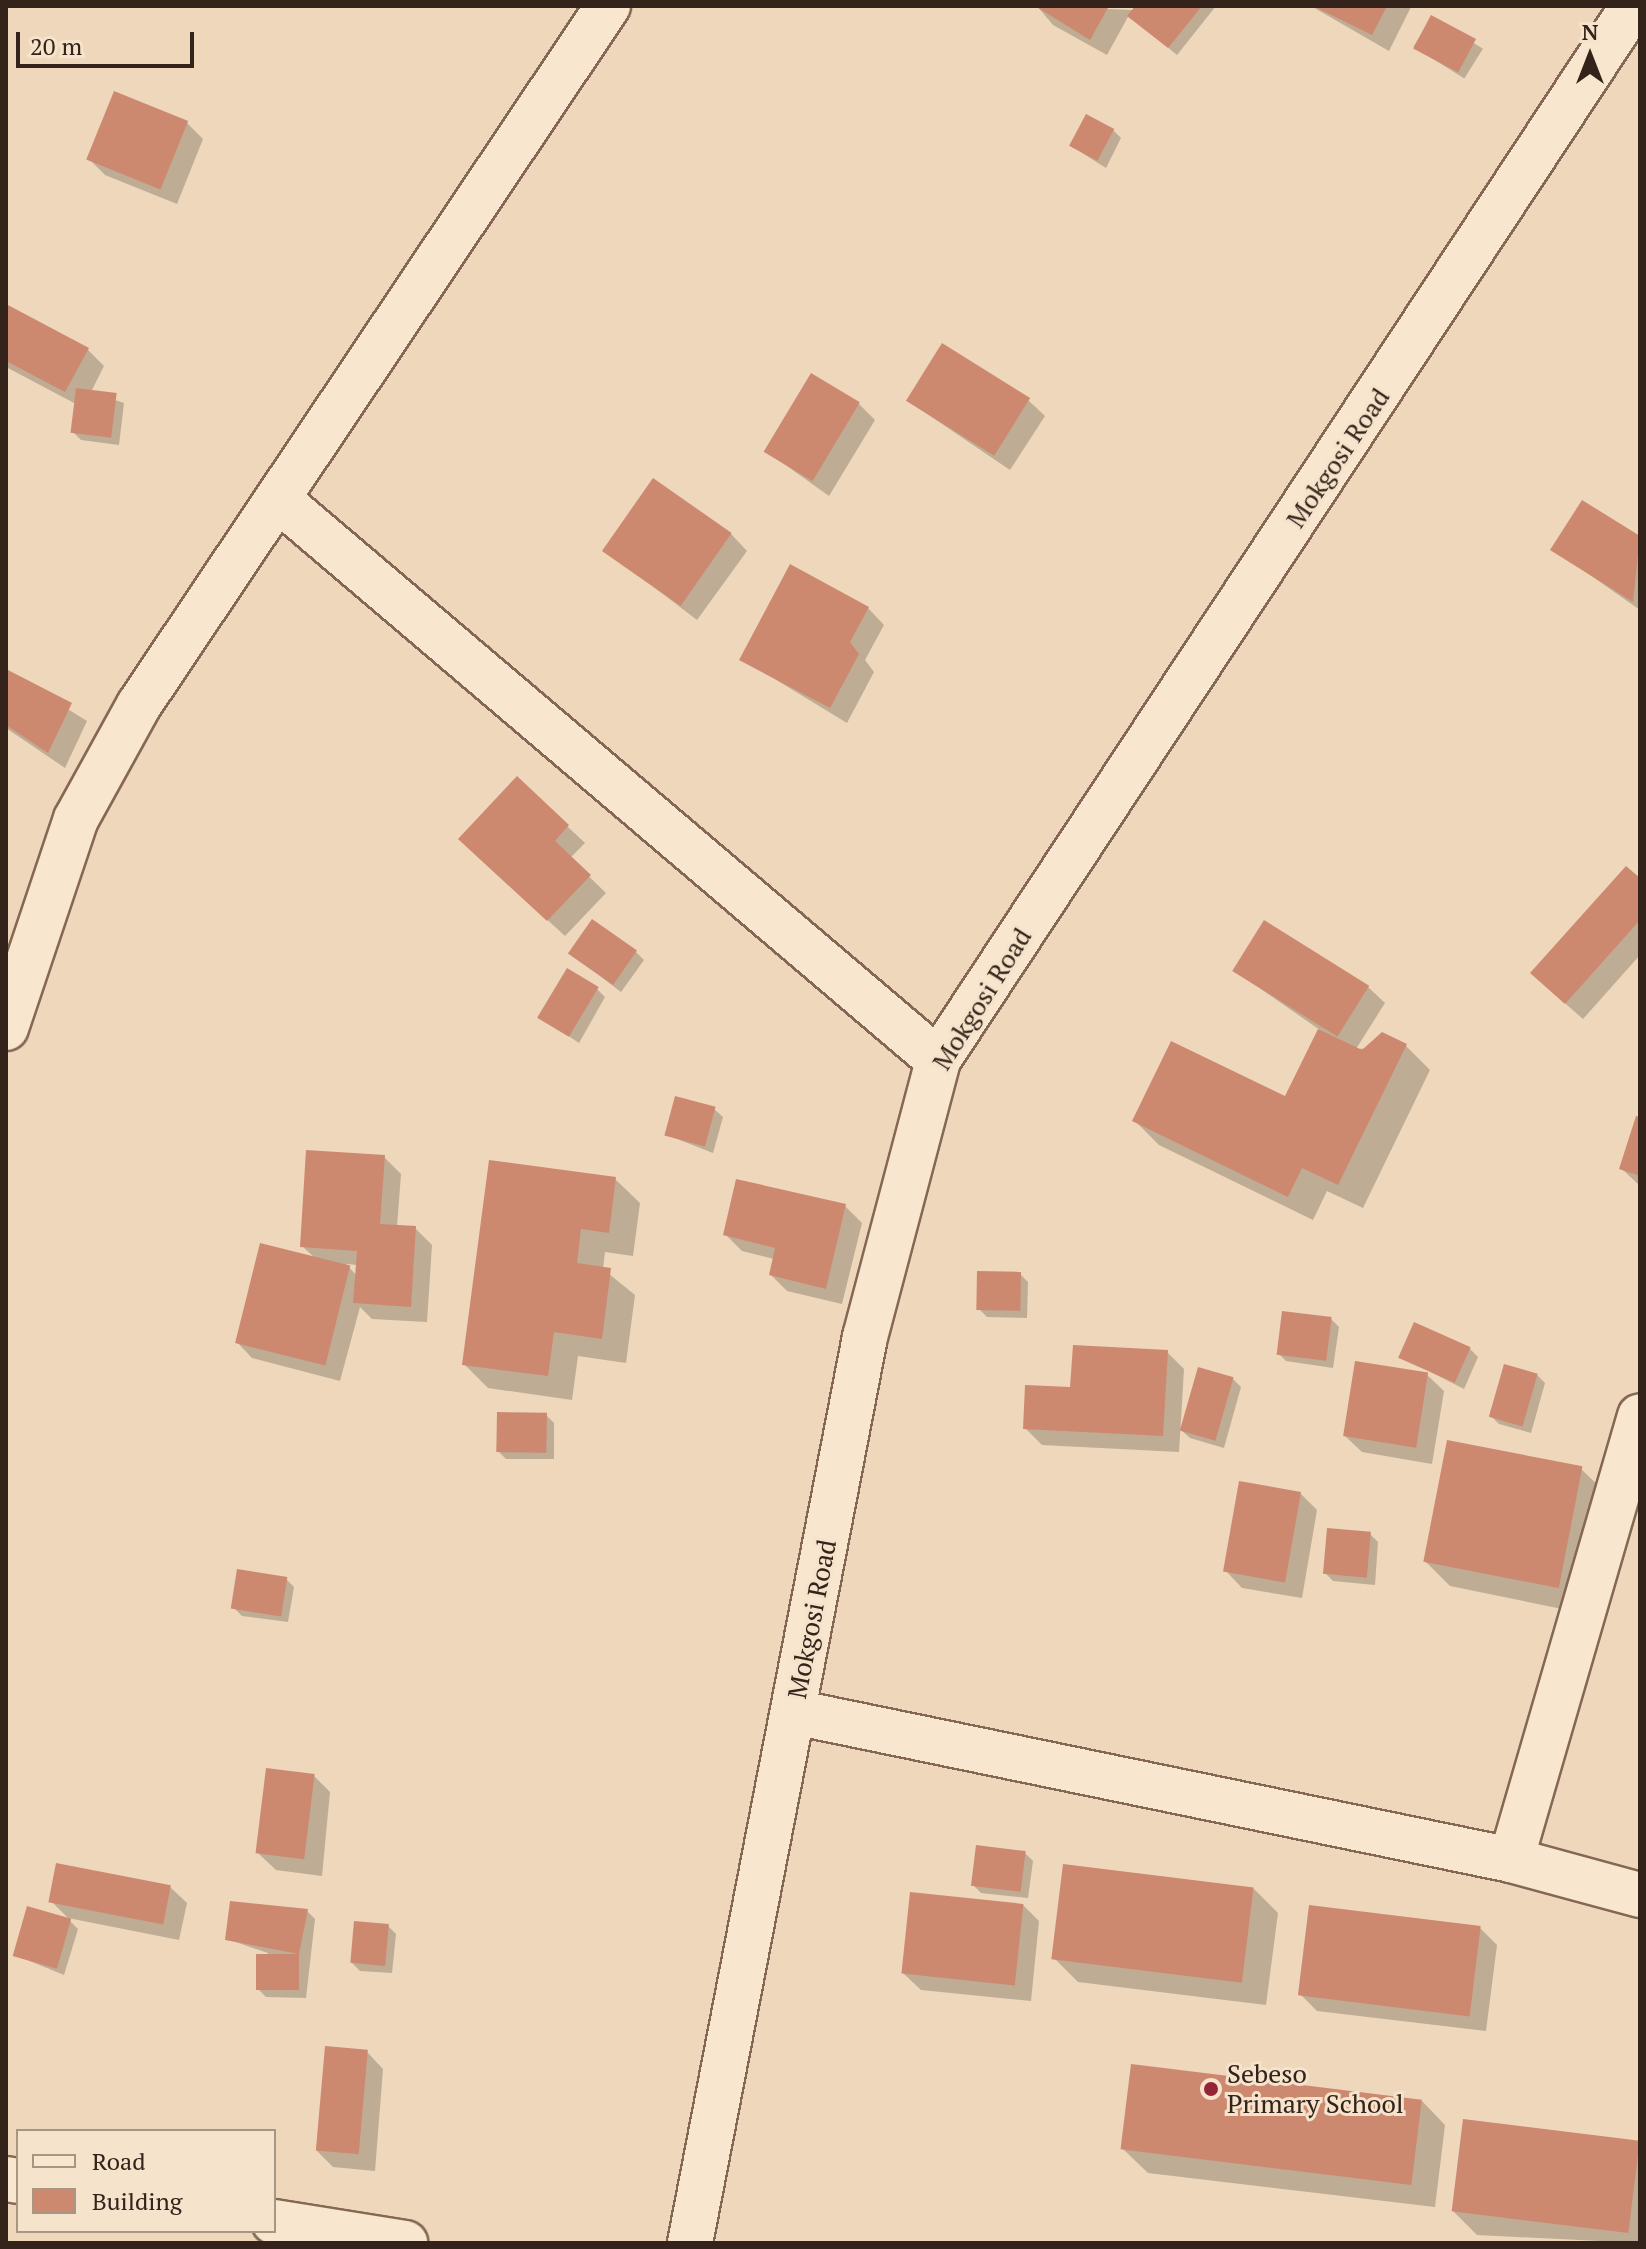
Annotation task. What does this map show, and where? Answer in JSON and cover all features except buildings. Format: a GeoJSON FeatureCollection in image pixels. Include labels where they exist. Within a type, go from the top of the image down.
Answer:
{"type":"FeatureCollection","features":[{"type":"Feature","properties":{"kind":"street"},"geometry":{"type":"LineString","coordinates":[[6,1028],[76,819],[139,705],[608,6]]}},
{"type":"Feature","properties":{"kind":"street","name":"Mokgosi Road"},"geometry":{"type":"LineString","coordinates":[[690,2243],[865,1337],[938,1060],[1633,6]]}},
{"type":"Feature","properties":{"kind":"street"},"geometry":{"type":"LineString","coordinates":[[279,500],[938,1060]]}},
{"type":"Feature","properties":{"kind":"street"},"geometry":{"type":"LineString","coordinates":[[1511,1860],[1640,1416]]}},
{"type":"Feature","properties":{"kind":"street"},"geometry":{"type":"LineString","coordinates":[[794,1712],[1511,1860],[1640,1895]]}},
{"type":"Feature","properties":{"kind":"street"},"geometry":{"type":"LineString","coordinates":[[276,2222],[405,2243]]}},
{"type":"Feature","properties":{"kind":"place","name":"Sebeso Primary School"},"geometry":{"type":"Point","coordinates":[1211,2089]}}]}
